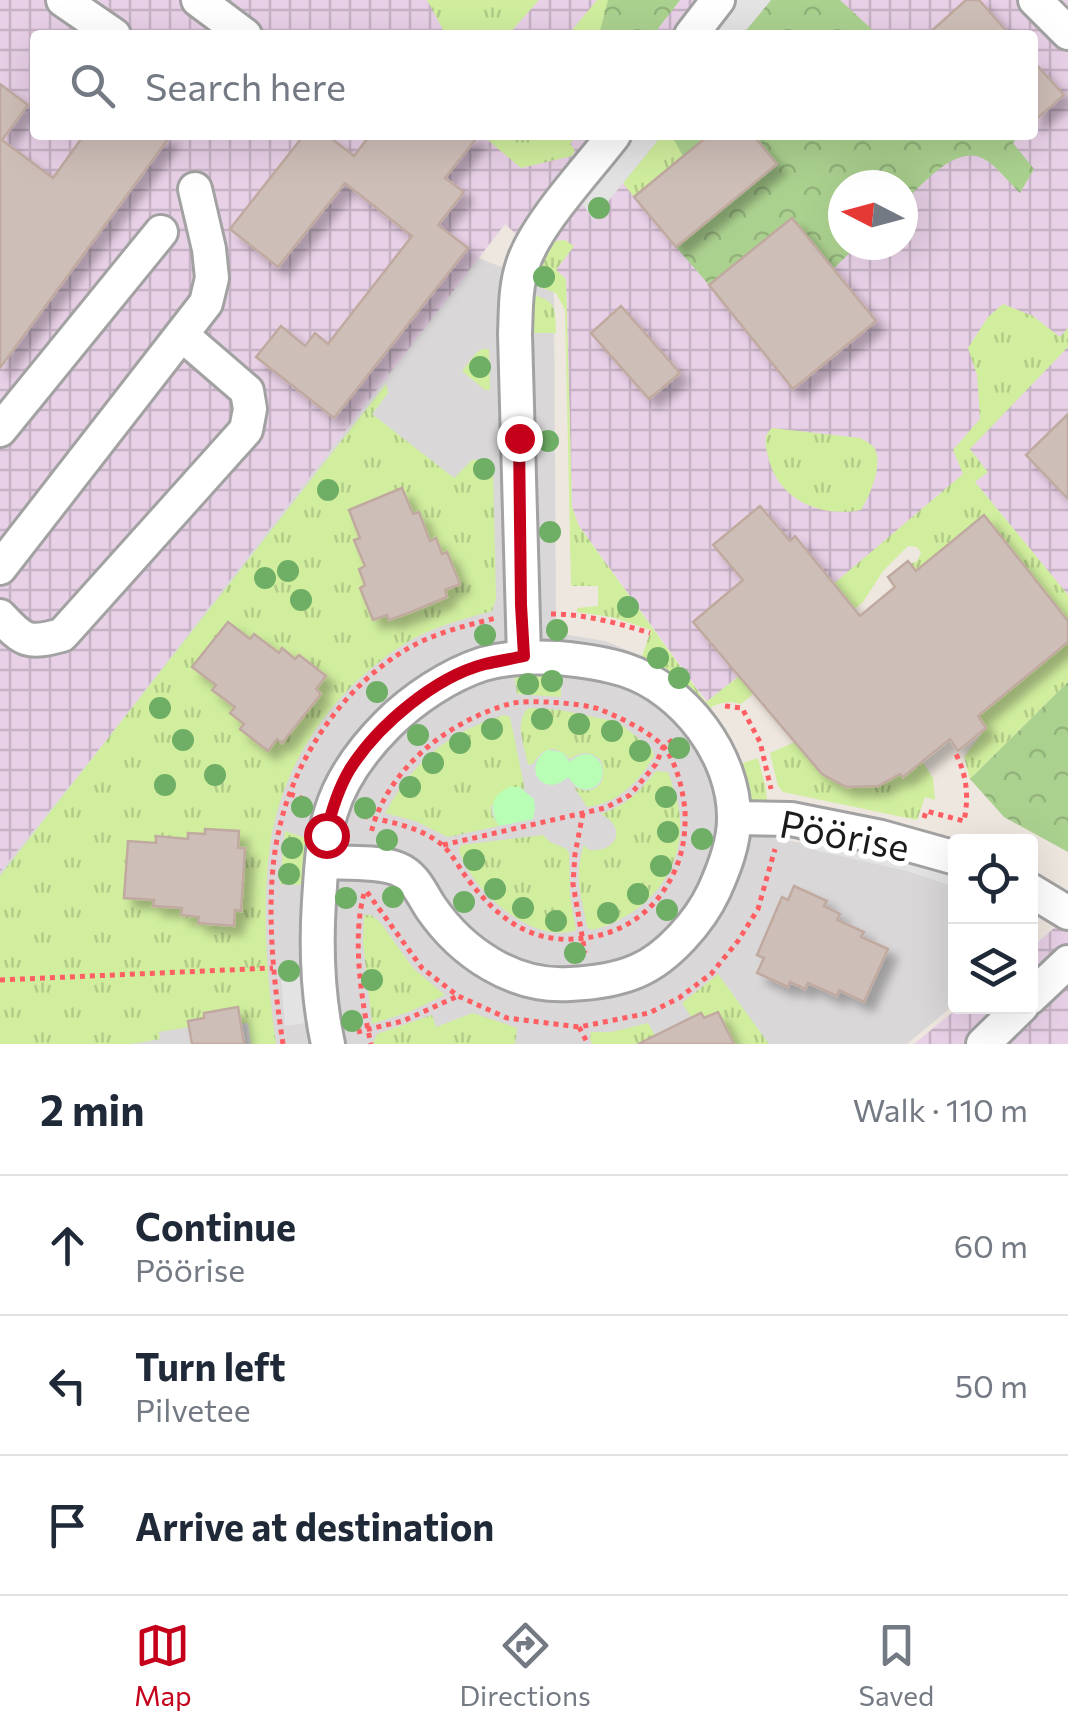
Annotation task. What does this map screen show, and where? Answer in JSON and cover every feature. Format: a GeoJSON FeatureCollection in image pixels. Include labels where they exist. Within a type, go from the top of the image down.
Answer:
{"type":"FeatureCollection","features":[{"type":"Feature","properties":{"kind":"street"},"geometry":{"type":"LineString","coordinates":[[62,0],[107,30]]}},
{"type":"Feature","properties":{"kind":"street"},"geometry":{"type":"LineString","coordinates":[[198,0],[238,30]]}},
{"type":"Feature","properties":{"kind":"street"},"geometry":{"type":"LineString","coordinates":[[695,30],[718,0]]}},
{"type":"Feature","properties":{"kind":"street"},"geometry":{"type":"LineString","coordinates":[[1035,0],[1068,33]]}},
{"type":"Feature","properties":{"kind":"street"},"geometry":{"type":"LineString","coordinates":[[524,656],[515,334],[518,282],[534,240],[610,140]]}},
{"type":"Feature","properties":{"kind":"street"},"geometry":{"type":"LineString","coordinates":[[0,568],[206,303],[212,278],[195,189]]}},
{"type":"Feature","properties":{"kind":"street"},"geometry":{"type":"LineString","coordinates":[[0,430],[161,232]]}},
{"type":"Feature","properties":{"kind":"street"},"geometry":{"type":"LineString","coordinates":[[0,616],[18,636],[37,642],[62,635],[246,430],[250,409],[246,391],[182,335]]}},
{"type":"Feature","properties":{"kind":"street","name":"Pöörise"},"geometry":{"type":"LineString","coordinates":[[322,862],[398,869],[416,882],[448,931],[472,953],[501,970],[530,981],[566,984],[607,980],[639,970],[669,950],[708,904],[730,845],[734,818],[730,789],[719,754],[696,720],[666,691],[627,670],[581,660],[524,656],[482,664],[440,684],[378,733],[350,768],[332,808],[322,862],[317,928],[327,1040]]}},
{"type":"Feature","properties":{"kind":"street","name":"Pöörise"},"geometry":{"type":"LineString","coordinates":[[734,818],[791,819],[948,856]]}},
{"type":"Feature","properties":{"kind":"street"},"geometry":{"type":"LineString","coordinates":[[1038,895],[1068,912]]}},
{"type":"Feature","properties":{"kind":"street"},"geometry":{"type":"LineString","coordinates":[[1038,990],[1068,962]]}},
{"type":"Feature","properties":{"kind":"street"},"geometry":{"type":"LineString","coordinates":[[983,1044],[1014,1014]]}},
{"type":"Feature","properties":{"kind":"path"},"geometry":{"type":"LineString","coordinates":[[371,1044],[358,915],[366,865],[375,818],[396,779],[428,745],[469,720],[512,703],[597,708],[643,731],[664,747],[684,796],[686,836],[675,874],[656,902],[625,926],[584,940],[525,930],[496,913],[443,845],[414,828],[375,818]]}},
{"type":"Feature","properties":{"kind":"path"},"geometry":{"type":"LineString","coordinates":[[584,813],[573,884],[584,940],[592,1025]]}},
{"type":"Feature","properties":{"kind":"path"},"geometry":{"type":"LineString","coordinates":[[0,980],[273,968]]}},
{"type":"Feature","properties":{"kind":"path"},"geometry":{"type":"LineString","coordinates":[[327,1040],[402,1021],[458,996]]}},
{"type":"Feature","properties":{"kind":"path"},"geometry":{"type":"LineString","coordinates":[[579,1028],[588,1044]]}},
{"type":"Feature","properties":{"kind":"shaded area"},"geometry":{"type":"Polygon","coordinates":[[[0,0],[1068,0],[1068,595],[975,482],[707,702],[579,526],[572,507],[566,279],[505,224],[0,872],[0,0]]]}},
{"type":"Feature","properties":{"kind":"shaded area"},"geometry":{"type":"Polygon","coordinates":[[[718,0],[771,0],[746,30],[695,30],[718,0]]]}},
{"type":"Feature","properties":{"kind":"shaded area"},"geometry":{"type":"Polygon","coordinates":[[[610,140],[658,140],[593,220],[573,189],[610,140]]]}},
{"type":"Feature","properties":{"kind":"shaded area"},"geometry":{"type":"Polygon","coordinates":[[[478,258],[554,287],[556,633],[605,641],[647,658],[749,834],[894,859],[948,879],[948,1010],[907,1044],[4,1044],[0,1038],[0,872],[478,258]]]}},
{"type":"Feature","properties":{"kind":"shaded area"},"geometry":{"type":"Polygon","coordinates":[[[789,831],[948,870],[948,885],[907,871],[805,848],[789,831]]]}},
{"type":"Feature","properties":{"kind":"shaded area"},"geometry":{"type":"Polygon","coordinates":[[[1060,923],[1068,931],[1068,1044],[914,1044],[950,1014],[1038,1014],[1038,942],[1060,923]]]}},
{"type":"Feature","properties":{"kind":"shaded area"},"geometry":{"type":"Polygon","coordinates":[[[301,977],[308,1023],[285,1026],[281,980],[301,977]]]}},
{"type":"Feature","properties":{"kind":"green space"},"geometry":{"type":"Polygon","coordinates":[[[427,0],[539,0],[512,30],[443,30],[427,0]]]}},
{"type":"Feature","properties":{"kind":"green space"},"geometry":{"type":"Polygon","coordinates":[[[597,0],[680,0],[657,30],[572,30],[597,0]]]}},
{"type":"Feature","properties":{"kind":"green space"},"geometry":{"type":"Polygon","coordinates":[[[608,0],[680,0],[657,30],[600,30],[608,0]]]}},
{"type":"Feature","properties":{"kind":"green space"},"geometry":{"type":"Polygon","coordinates":[[[771,0],[840,0],[873,30],[746,30],[771,0]]]}},
{"type":"Feature","properties":{"kind":"green space"},"geometry":{"type":"Polygon","coordinates":[[[488,140],[573,140],[572,156],[521,168],[488,140]]]}},
{"type":"Feature","properties":{"kind":"green space"},"geometry":{"type":"Polygon","coordinates":[[[658,140],[703,140],[634,197],[623,183],[658,140]]]}},
{"type":"Feature","properties":{"kind":"green space"},"geometry":{"type":"Polygon","coordinates":[[[674,140],[703,140],[683,156],[674,140]]]}},
{"type":"Feature","properties":{"kind":"green space"},"geometry":{"type":"Polygon","coordinates":[[[757,140],[1015,140],[1013,143],[1034,169],[1020,193],[998,170],[973,156],[951,161],[918,188],[918,170],[828,170],[828,260],[842,260],[833,269],[792,218],[709,285],[676,247],[777,164],[757,140]]]}},
{"type":"Feature","properties":{"kind":"green space"},"geometry":{"type":"Polygon","coordinates":[[[565,240],[574,246],[556,270],[566,279],[572,507],[579,526],[706,702],[738,677],[733,669],[963,474],[953,450],[980,419],[977,375],[968,348],[988,317],[1003,304],[1033,316],[1060,337],[1068,328],[1068,347],[970,449],[988,472],[975,482],[1068,595],[1068,621],[984,515],[916,571],[910,564],[921,553],[917,547],[908,546],[883,571],[863,602],[741,704],[722,703],[704,712],[641,664],[651,630],[611,617],[577,612],[577,608],[598,606],[598,586],[571,586],[565,310],[556,293],[532,284],[548,245],[565,240]]]}},
{"type":"Feature","properties":{"kind":"green space"},"geometry":{"type":"Polygon","coordinates":[[[529,293],[553,306],[556,333],[529,333],[529,293]]]}},
{"type":"Feature","properties":{"kind":"green space"},"geometry":{"type":"Polygon","coordinates":[[[483,349],[489,349],[490,390],[462,371],[483,349]]]}},
{"type":"Feature","properties":{"kind":"green space"},"geometry":{"type":"Polygon","coordinates":[[[386,384],[388,393],[372,414],[454,478],[472,460],[490,459],[496,599],[492,611],[426,632],[380,661],[356,682],[316,730],[286,785],[270,846],[266,896],[276,1044],[251,1044],[248,1023],[240,1024],[237,1007],[204,1013],[204,1018],[189,1027],[159,1032],[160,1039],[132,1044],[0,1044],[0,876],[386,384]],[[419,512],[355,540],[365,566],[359,569],[365,585],[360,588],[373,620],[387,615],[390,620],[447,597],[445,590],[460,584],[448,553],[442,554],[436,539],[430,541],[419,512]],[[228,622],[193,667],[235,707],[230,713],[244,724],[240,729],[268,751],[277,739],[283,742],[320,694],[316,689],[325,676],[299,655],[295,659],[282,649],[279,653],[255,634],[250,639],[228,622]],[[206,829],[205,834],[189,833],[188,839],[157,836],[156,843],[128,841],[124,898],[154,900],[154,906],[182,908],[181,915],[199,917],[198,922],[234,925],[235,910],[241,910],[245,849],[238,848],[239,831],[206,829]]]}},
{"type":"Feature","properties":{"kind":"green space"},"geometry":{"type":"Polygon","coordinates":[[[772,428],[860,438],[872,445],[877,456],[876,472],[861,510],[816,508],[791,495],[773,471],[768,456],[767,434],[772,428]]]}},
{"type":"Feature","properties":{"kind":"green space"},"geometry":{"type":"Polygon","coordinates":[[[1068,642],[1068,682],[970,779],[964,757],[986,728],[978,716],[1068,642]]]}},
{"type":"Feature","properties":{"kind":"green space"},"geometry":{"type":"Polygon","coordinates":[[[557,671],[561,675],[561,697],[517,694],[514,674],[557,671]]]}},
{"type":"Feature","properties":{"kind":"green space"},"geometry":{"type":"Polygon","coordinates":[[[1068,682],[1068,852],[1004,817],[970,779],[1068,682]]]}},
{"type":"Feature","properties":{"kind":"green space"},"geometry":{"type":"Polygon","coordinates":[[[529,708],[618,722],[652,749],[654,756],[626,790],[587,807],[574,787],[589,790],[599,785],[603,774],[600,759],[585,753],[570,759],[550,749],[528,765],[521,727],[529,708]]]}},
{"type":"Feature","properties":{"kind":"green space"},"geometry":{"type":"Polygon","coordinates":[[[504,715],[510,717],[525,790],[519,787],[491,806],[499,826],[448,837],[415,821],[385,813],[408,778],[434,751],[465,731],[504,715]]]}},
{"type":"Feature","properties":{"kind":"green space"},"geometry":{"type":"Polygon","coordinates":[[[795,742],[846,787],[879,786],[903,776],[922,761],[933,778],[935,800],[925,797],[917,820],[783,792],[770,753],[795,742]]]}},
{"type":"Feature","properties":{"kind":"green space"},"geometry":{"type":"Polygon","coordinates":[[[547,750],[562,752],[570,762],[589,754],[600,764],[602,779],[589,789],[577,786],[568,777],[551,785],[544,783],[536,773],[536,765],[547,750]]]}},
{"type":"Feature","properties":{"kind":"green space"},"geometry":{"type":"Polygon","coordinates":[[[758,758],[767,806],[749,801],[740,768],[758,758]]]}},
{"type":"Feature","properties":{"kind":"green space"},"geometry":{"type":"Polygon","coordinates":[[[656,771],[668,772],[679,810],[680,833],[671,867],[652,896],[639,907],[592,930],[587,927],[580,887],[584,845],[589,850],[599,850],[612,843],[616,838],[614,826],[601,814],[632,797],[656,771]]]}},
{"type":"Feature","properties":{"kind":"green space"},"geometry":{"type":"Polygon","coordinates":[[[519,787],[534,799],[533,819],[499,826],[493,804],[498,794],[519,787]]]}},
{"type":"Feature","properties":{"kind":"green space"},"geometry":{"type":"Polygon","coordinates":[[[285,831],[309,839],[304,885],[280,884],[285,831]]]}},
{"type":"Feature","properties":{"kind":"green space"},"geometry":{"type":"Polygon","coordinates":[[[543,835],[569,854],[576,930],[541,930],[506,911],[476,881],[459,850],[461,845],[543,835]]]}},
{"type":"Feature","properties":{"kind":"green space"},"geometry":{"type":"Polygon","coordinates":[[[364,915],[380,922],[413,968],[445,995],[372,1024],[363,943],[364,915]]]}},
{"type":"Feature","properties":{"kind":"green space"},"geometry":{"type":"Polygon","coordinates":[[[718,974],[769,1044],[733,1044],[718,1012],[692,1018],[682,1003],[718,974]]]}},
{"type":"Feature","properties":{"kind":"green space"},"geometry":{"type":"Polygon","coordinates":[[[473,1013],[517,1028],[515,1044],[373,1044],[377,1034],[432,1015],[436,1027],[473,1013]]]}},
{"type":"Feature","properties":{"kind":"green space"},"geometry":{"type":"Polygon","coordinates":[[[648,1023],[656,1037],[647,1044],[592,1044],[590,1039],[591,1032],[611,1032],[648,1023]]]}},
{"type":"Feature","properties":{"kind":"building"},"geometry":{"type":"Polygon","coordinates":[[[966,0],[979,0],[1006,30],[933,30],[966,0]]]}},
{"type":"Feature","properties":{"kind":"building"},"geometry":{"type":"Polygon","coordinates":[[[1038,66],[1064,95],[1038,118],[1038,66]]]}},
{"type":"Feature","properties":{"kind":"building"},"geometry":{"type":"Polygon","coordinates":[[[0,84],[28,105],[2,140],[53,178],[80,140],[167,140],[0,368],[0,84]]]}},
{"type":"Feature","properties":{"kind":"building"},"geometry":{"type":"Polygon","coordinates":[[[300,140],[333,140],[354,156],[366,140],[475,140],[445,178],[464,192],[438,225],[468,248],[334,418],[256,357],[281,326],[305,346],[315,333],[328,344],[412,236],[345,183],[278,267],[230,229],[300,140]]]}},
{"type":"Feature","properties":{"kind":"building"},"geometry":{"type":"Polygon","coordinates":[[[703,140],[757,140],[777,164],[676,247],[634,197],[703,140]]]}},
{"type":"Feature","properties":{"kind":"building"},"geometry":{"type":"Polygon","coordinates":[[[792,218],[876,321],[793,389],[709,285],[792,218]]]}},
{"type":"Feature","properties":{"kind":"building"},"geometry":{"type":"Polygon","coordinates":[[[621,306],[680,373],[649,399],[591,333],[621,306]]]}},
{"type":"Feature","properties":{"kind":"building"},"geometry":{"type":"Polygon","coordinates":[[[1068,414],[1068,499],[1026,455],[1068,414]]]}},
{"type":"Feature","properties":{"kind":"building"},"geometry":{"type":"Polygon","coordinates":[[[402,488],[413,514],[419,512],[430,541],[436,538],[442,554],[447,552],[460,584],[445,590],[447,597],[411,612],[389,620],[387,615],[373,620],[360,588],[365,585],[359,569],[365,566],[354,540],[360,538],[349,510],[402,488]]]}},
{"type":"Feature","properties":{"kind":"building"},"geometry":{"type":"Polygon","coordinates":[[[760,506],[790,541],[795,536],[860,616],[895,587],[888,577],[908,561],[916,571],[984,515],[1068,621],[1068,642],[978,716],[986,728],[958,751],[950,739],[903,777],[900,774],[878,786],[846,787],[822,774],[693,622],[743,580],[713,545],[760,506]]]}},
{"type":"Feature","properties":{"kind":"building"},"geometry":{"type":"Polygon","coordinates":[[[228,622],[250,639],[254,634],[279,653],[282,648],[295,659],[299,655],[326,676],[316,689],[321,694],[282,743],[277,739],[268,751],[240,729],[244,724],[230,713],[235,707],[212,690],[216,685],[192,667],[228,622]]]}},
{"type":"Feature","properties":{"kind":"building"},"geometry":{"type":"Polygon","coordinates":[[[205,829],[239,831],[238,848],[245,848],[241,911],[235,910],[234,926],[198,923],[199,917],[181,915],[182,908],[153,906],[154,900],[124,898],[128,841],[156,843],[156,836],[188,839],[188,833],[205,834],[205,829]]]}},
{"type":"Feature","properties":{"kind":"building"},"geometry":{"type":"Polygon","coordinates":[[[794,886],[827,901],[824,906],[840,914],[837,920],[888,949],[864,1002],[839,990],[837,996],[808,983],[805,989],[790,982],[788,987],[757,973],[764,958],[757,955],[782,897],[788,900],[794,886]]]}},
{"type":"Feature","properties":{"kind":"building"},"geometry":{"type":"Polygon","coordinates":[[[238,1007],[244,1044],[192,1044],[188,1021],[204,1018],[204,1013],[238,1007]]]}},
{"type":"Feature","properties":{"kind":"building"},"geometry":{"type":"Polygon","coordinates":[[[718,1012],[734,1044],[638,1044],[701,1013],[704,1018],[718,1012]]]}},
{"type":"Feature","properties":{"kind":"route"},"geometry":{"type":"LineString","coordinates":[[326,835],[332,808],[350,768],[400,712],[440,684],[482,664],[524,656],[519,438]]}}]}
